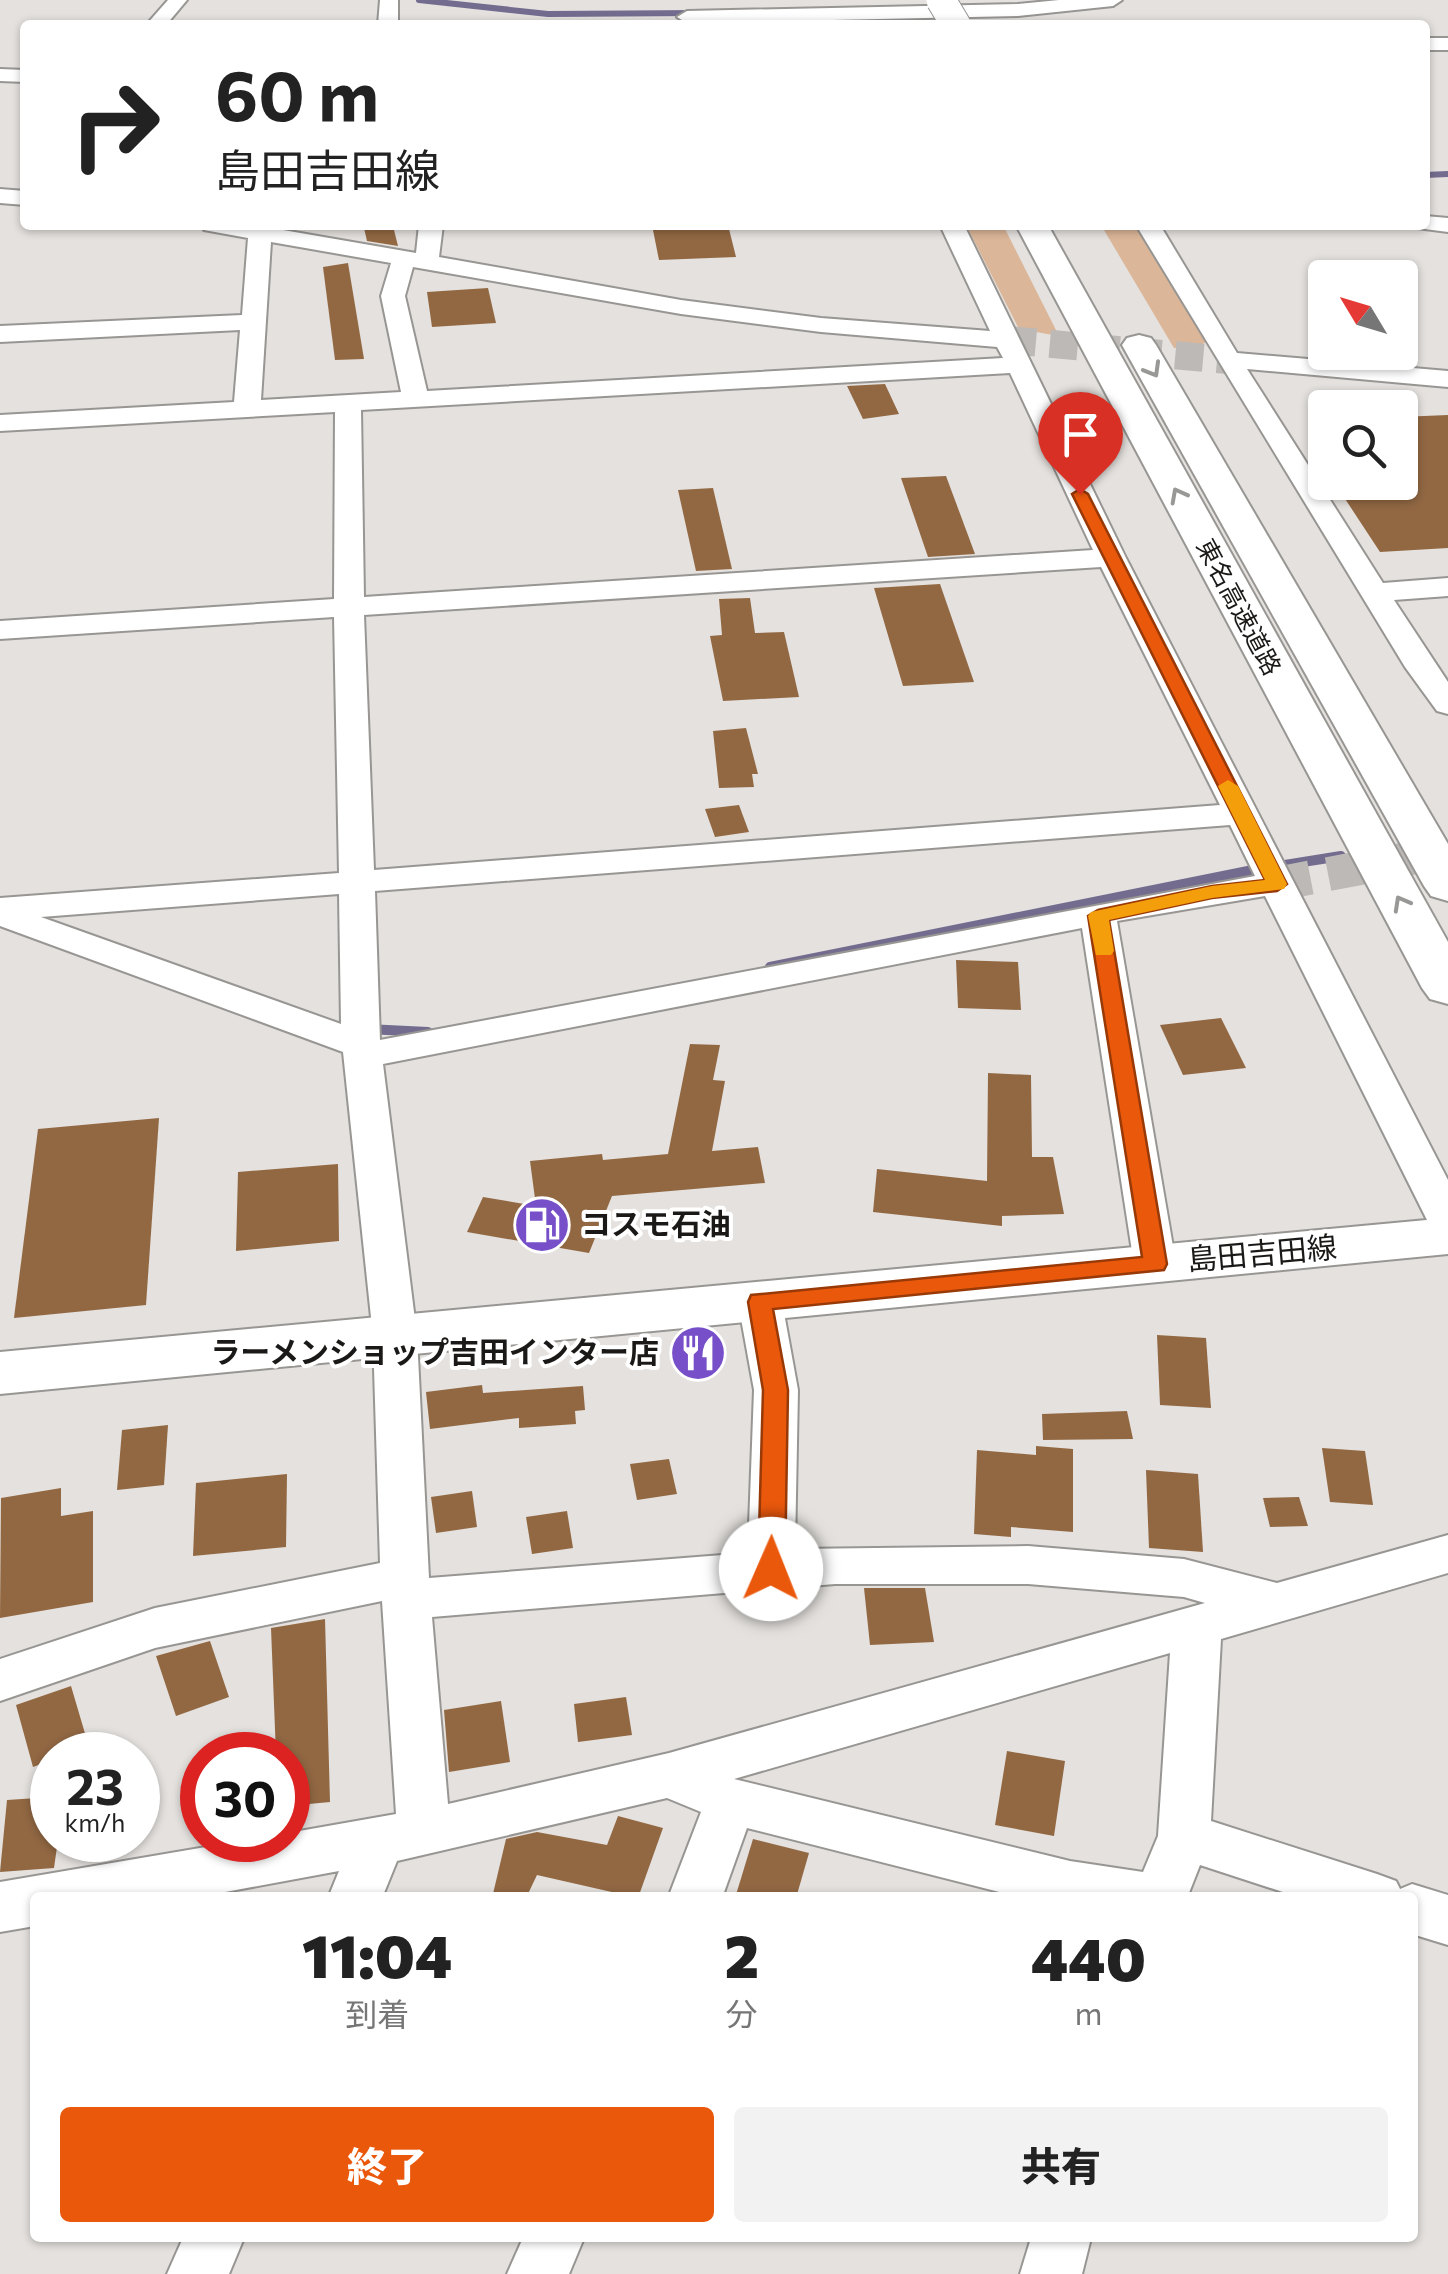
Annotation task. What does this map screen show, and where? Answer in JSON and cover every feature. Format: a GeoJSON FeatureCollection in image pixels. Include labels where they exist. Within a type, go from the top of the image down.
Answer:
{"type":"FeatureCollection","features":[{"type":"Feature","properties":{"kind":"highway","name":"東名高速道路"},"geometry":{"type":"LineString","coordinates":[[1035,230],[1448,988]]}},
{"type":"Feature","properties":{"kind":"highway","name":"東名高速道路"},"geometry":{"type":"LineString","coordinates":[[1073,230],[1448,886]]}},
{"type":"Feature","properties":{"kind":"highway"},"geometry":{"type":"LineString","coordinates":[[1289,604],[1448,836]]}},
{"type":"Feature","properties":{"kind":"main road","name":"島田吉田線"},"geometry":{"type":"LineString","coordinates":[[0,1373],[1448,1236]]}},
{"type":"Feature","properties":{"kind":"street"},"geometry":{"type":"LineString","coordinates":[[160,20],[178,0]]}},
{"type":"Feature","properties":{"kind":"street"},"geometry":{"type":"LineString","coordinates":[[686,14],[1016,9],[1113,0]]}},
{"type":"Feature","properties":{"kind":"street"},"geometry":{"type":"LineString","coordinates":[[242,230],[680,308],[1013,352]]}},
{"type":"Feature","properties":{"kind":"street"},"geometry":{"type":"LineString","coordinates":[[416,400],[392,296],[415,262],[429,230]]}},
{"type":"Feature","properties":{"kind":"street"},"geometry":{"type":"LineString","coordinates":[[954,230],[1110,558],[1448,1220]]}},
{"type":"Feature","properties":{"kind":"street"},"geometry":{"type":"LineString","coordinates":[[1151,230],[1374,593],[1448,704]]}},
{"type":"Feature","properties":{"kind":"street"},"geometry":{"type":"LineString","coordinates":[[247,410],[260,233]]}},
{"type":"Feature","properties":{"kind":"street"},"geometry":{"type":"LineString","coordinates":[[0,334],[252,322]]}},
{"type":"Feature","properties":{"kind":"street"},"geometry":{"type":"LineString","coordinates":[[0,423],[416,400],[1013,352]]}},
{"type":"Feature","properties":{"kind":"street"},"geometry":{"type":"LineString","coordinates":[[1228,360],[1448,379]]}},
{"type":"Feature","properties":{"kind":"street"},"geometry":{"type":"LineString","coordinates":[[348,403],[349,606],[361,1039],[395,1336],[406,1588],[402,1836],[360,1892]]}},
{"type":"Feature","properties":{"kind":"street"},"geometry":{"type":"LineString","coordinates":[[0,630],[1110,558]]}},
{"type":"Feature","properties":{"kind":"street"},"geometry":{"type":"LineString","coordinates":[[1374,593],[1448,587]]}},
{"type":"Feature","properties":{"kind":"street"},"geometry":{"type":"LineString","coordinates":[[0,912],[41,904],[1242,814]]}},
{"type":"Feature","properties":{"kind":"street"},"geometry":{"type":"LineString","coordinates":[[0,912],[361,1039],[1098,916],[1212,892],[1272,873]]}},
{"type":"Feature","properties":{"kind":"street"},"geometry":{"type":"LineString","coordinates":[[1098,916],[1155,1264]]}},
{"type":"Feature","properties":{"kind":"street"},"geometry":{"type":"LineString","coordinates":[[760,1302],[776,1390],[771,1569]]}},
{"type":"Feature","properties":{"kind":"street"},"geometry":{"type":"LineString","coordinates":[[86,1892],[402,1836],[668,1775],[1448,1554]]}},
{"type":"Feature","properties":{"kind":"street"},"geometry":{"type":"LineString","coordinates":[[0,1680],[155,1628],[406,1588],[836,1564],[1028,1565],[1184,1578],[1275,1602]]}},
{"type":"Feature","properties":{"kind":"street"},"geometry":{"type":"LineString","coordinates":[[1161,1892],[1184,1836],[1197,1622]]}},
{"type":"Feature","properties":{"kind":"street"},"geometry":{"type":"LineString","coordinates":[[668,1775],[730,1801],[1070,1885],[1117,1892]]}},
{"type":"Feature","properties":{"kind":"street"},"geometry":{"type":"LineString","coordinates":[[698,1892],[730,1801]]}},
{"type":"Feature","properties":{"kind":"street"},"geometry":{"type":"LineString","coordinates":[[1184,1836],[1358,1892]]}},
{"type":"Feature","properties":{"kind":"street"},"geometry":{"type":"LineString","coordinates":[[0,1907],[30,1901]]}},
{"type":"Feature","properties":{"kind":"street"},"geometry":{"type":"LineString","coordinates":[[1418,1911],[1448,1920]]}},
{"type":"Feature","properties":{"kind":"street"},"geometry":{"type":"LineString","coordinates":[[198,2274],[212,2242]]}},
{"type":"Feature","properties":{"kind":"street"},"geometry":{"type":"LineString","coordinates":[[538,2274],[552,2242]]}},
{"type":"Feature","properties":{"kind":"street"},"geometry":{"type":"LineString","coordinates":[[1050,2274],[1060,2242]]}},
{"type":"Feature","properties":{"kind":"shaded area"},"geometry":{"type":"Polygon","coordinates":[[[969,230],[1006,230],[1059,336],[1019,329],[969,230]]]}},
{"type":"Feature","properties":{"kind":"shaded area"},"geometry":{"type":"Polygon","coordinates":[[[1104,230],[1141,230],[1208,341],[1195,348],[1174,348],[1104,230]]]}},
{"type":"Feature","properties":{"kind":"building"},"geometry":{"type":"Polygon","coordinates":[[[364,230],[394,230],[398,246],[367,241],[364,230]]]}},
{"type":"Feature","properties":{"kind":"building"},"geometry":{"type":"Polygon","coordinates":[[[653,230],[729,230],[736,257],[659,260],[653,230]]]}},
{"type":"Feature","properties":{"kind":"building"},"geometry":{"type":"Polygon","coordinates":[[[348,263],[364,359],[335,360],[323,267],[348,263]]]}},
{"type":"Feature","properties":{"kind":"building"},"geometry":{"type":"Polygon","coordinates":[[[488,288],[496,323],[432,327],[427,292],[488,288]]]}},
{"type":"Feature","properties":{"kind":"building"},"geometry":{"type":"Polygon","coordinates":[[[885,384],[899,414],[863,419],[847,386],[885,384]]]}},
{"type":"Feature","properties":{"kind":"building"},"geometry":{"type":"Polygon","coordinates":[[[1448,415],[1448,548],[1380,552],[1346,500],[1418,500],[1418,416],[1448,415]]]}},
{"type":"Feature","properties":{"kind":"building"},"geometry":{"type":"Polygon","coordinates":[[[946,476],[975,554],[928,557],[901,478],[946,476]]]}},
{"type":"Feature","properties":{"kind":"building"},"geometry":{"type":"Polygon","coordinates":[[[713,488],[732,569],[696,571],[678,490],[713,488]]]}},
{"type":"Feature","properties":{"kind":"building"},"geometry":{"type":"Polygon","coordinates":[[[940,584],[974,682],[903,686],[874,588],[940,584]]]}},
{"type":"Feature","properties":{"kind":"building"},"geometry":{"type":"Polygon","coordinates":[[[750,598],[755,633],[784,632],[799,697],[723,701],[710,636],[722,635],[719,599],[750,598]]]}},
{"type":"Feature","properties":{"kind":"building"},"geometry":{"type":"Polygon","coordinates":[[[746,728],[758,774],[752,774],[754,787],[719,788],[713,731],[746,728]]]}},
{"type":"Feature","properties":{"kind":"building"},"geometry":{"type":"Polygon","coordinates":[[[739,805],[749,832],[715,837],[705,809],[739,805]]]}},
{"type":"Feature","properties":{"kind":"building"},"geometry":{"type":"Polygon","coordinates":[[[956,960],[1018,962],[1021,1010],[958,1008],[956,960]]]}},
{"type":"Feature","properties":{"kind":"building"},"geometry":{"type":"Polygon","coordinates":[[[1221,1018],[1246,1068],[1183,1075],[1160,1025],[1221,1018]]]}},
{"type":"Feature","properties":{"kind":"building"},"geometry":{"type":"Polygon","coordinates":[[[690,1044],[720,1045],[713,1080],[725,1081],[712,1151],[758,1147],[765,1183],[612,1196],[589,1253],[467,1232],[483,1197],[536,1206],[530,1161],[602,1154],[603,1160],[668,1154],[690,1044]]]}},
{"type":"Feature","properties":{"kind":"building"},"geometry":{"type":"Polygon","coordinates":[[[988,1073],[1031,1075],[1032,1157],[1053,1157],[1064,1214],[1002,1216],[1002,1226],[873,1212],[877,1169],[987,1181],[988,1073]]]}},
{"type":"Feature","properties":{"kind":"building"},"geometry":{"type":"Polygon","coordinates":[[[159,1118],[146,1305],[14,1318],[38,1129],[159,1118]]]}},
{"type":"Feature","properties":{"kind":"building"},"geometry":{"type":"Polygon","coordinates":[[[338,1164],[339,1241],[236,1251],[238,1172],[338,1164]]]}},
{"type":"Feature","properties":{"kind":"building"},"geometry":{"type":"Polygon","coordinates":[[[1157,1335],[1206,1338],[1211,1408],[1160,1405],[1157,1335]]]}},
{"type":"Feature","properties":{"kind":"building"},"geometry":{"type":"Polygon","coordinates":[[[714,1336],[722,1368],[684,1374],[677,1341],[714,1336]]]}},
{"type":"Feature","properties":{"kind":"building"},"geometry":{"type":"Polygon","coordinates":[[[482,1385],[483,1393],[583,1386],[585,1410],[575,1411],[576,1424],[519,1428],[519,1418],[430,1429],[426,1392],[482,1385]]]}},
{"type":"Feature","properties":{"kind":"building"},"geometry":{"type":"Polygon","coordinates":[[[1127,1411],[1133,1439],[1043,1440],[1042,1414],[1127,1411]]]}},
{"type":"Feature","properties":{"kind":"building"},"geometry":{"type":"Polygon","coordinates":[[[168,1425],[164,1485],[117,1490],[122,1430],[168,1425]]]}},
{"type":"Feature","properties":{"kind":"building"},"geometry":{"type":"Polygon","coordinates":[[[1036,1446],[1073,1449],[1073,1532],[1011,1527],[1011,1537],[974,1534],[977,1450],[1036,1455],[1036,1446]]]}},
{"type":"Feature","properties":{"kind":"building"},"geometry":{"type":"Polygon","coordinates":[[[1322,1448],[1365,1451],[1373,1505],[1330,1502],[1322,1448]]]}},
{"type":"Feature","properties":{"kind":"building"},"geometry":{"type":"Polygon","coordinates":[[[669,1459],[677,1494],[637,1500],[630,1464],[669,1459]]]}},
{"type":"Feature","properties":{"kind":"building"},"geometry":{"type":"Polygon","coordinates":[[[1146,1470],[1198,1474],[1203,1552],[1149,1548],[1146,1470]]]}},
{"type":"Feature","properties":{"kind":"building"},"geometry":{"type":"Polygon","coordinates":[[[287,1474],[286,1547],[193,1556],[196,1483],[287,1474]]]}},
{"type":"Feature","properties":{"kind":"building"},"geometry":{"type":"Polygon","coordinates":[[[61,1488],[61,1516],[93,1511],[93,1602],[0,1618],[1,1498],[61,1488]]]}},
{"type":"Feature","properties":{"kind":"building"},"geometry":{"type":"Polygon","coordinates":[[[472,1491],[477,1527],[436,1533],[431,1497],[472,1491]]]}},
{"type":"Feature","properties":{"kind":"building"},"geometry":{"type":"Polygon","coordinates":[[[1299,1497],[1308,1526],[1270,1527],[1263,1498],[1299,1497]]]}},
{"type":"Feature","properties":{"kind":"building"},"geometry":{"type":"Polygon","coordinates":[[[567,1511],[573,1548],[532,1554],[526,1517],[567,1511]]]}},
{"type":"Feature","properties":{"kind":"building"},"geometry":{"type":"Polygon","coordinates":[[[864,1588],[925,1588],[934,1642],[870,1645],[864,1588]]]}},
{"type":"Feature","properties":{"kind":"building"},"geometry":{"type":"Polygon","coordinates":[[[325,1619],[330,1802],[310,1804],[310,1732],[275,1732],[271,1628],[325,1619]]]}},
{"type":"Feature","properties":{"kind":"building"},"geometry":{"type":"Polygon","coordinates":[[[210,1641],[229,1697],[176,1716],[156,1656],[210,1641]]]}},
{"type":"Feature","properties":{"kind":"building"},"geometry":{"type":"Polygon","coordinates":[[[71,1686],[85,1732],[30,1732],[30,1756],[16,1705],[71,1686]]]}},
{"type":"Feature","properties":{"kind":"building"},"geometry":{"type":"Polygon","coordinates":[[[626,1697],[632,1735],[578,1742],[574,1704],[626,1697]]]}},
{"type":"Feature","properties":{"kind":"building"},"geometry":{"type":"Polygon","coordinates":[[[501,1701],[510,1762],[449,1772],[444,1710],[501,1701]]]}},
{"type":"Feature","properties":{"kind":"building"},"geometry":{"type":"Polygon","coordinates":[[[1007,1751],[1065,1761],[1054,1836],[995,1825],[1007,1751]]]}},
{"type":"Feature","properties":{"kind":"building"},"geometry":{"type":"Polygon","coordinates":[[[30,1798],[30,1862],[55,1862],[54,1868],[0,1872],[7,1800],[30,1798]]]}},
{"type":"Feature","properties":{"kind":"building"},"geometry":{"type":"Polygon","coordinates":[[[618,1816],[663,1828],[640,1892],[612,1892],[537,1875],[529,1892],[493,1892],[506,1839],[537,1832],[607,1845],[618,1816]]]}},
{"type":"Feature","properties":{"kind":"building"},"geometry":{"type":"Polygon","coordinates":[[[753,1839],[809,1853],[798,1892],[737,1892],[753,1839]]]}},
{"type":"Feature","properties":{"kind":"waterway"},"geometry":{"type":"LineString","coordinates":[[419,0],[548,14],[699,13]]}},
{"type":"Feature","properties":{"kind":"waterway"},"geometry":{"type":"LineString","coordinates":[[1430,175],[1448,174]]}},
{"type":"Feature","properties":{"kind":"waterway"},"geometry":{"type":"LineString","coordinates":[[770,967],[1253,870],[1341,856]]}},
{"type":"Feature","properties":{"kind":"waterway"},"geometry":{"type":"LineString","coordinates":[[367,1029],[428,1032]]}},
{"type":"Feature","properties":{"kind":"tunnel"},"geometry":{"type":"LineString","coordinates":[[1008,340],[1228,360]]}},
{"type":"Feature","properties":{"kind":"tunnel"},"geometry":{"type":"LineString","coordinates":[[1277,884],[1448,851]]}},
{"type":"Feature","properties":{"kind":"slow traffic"},"geometry":{"type":"LineString","coordinates":[[1103,951],[1098,916],[1212,892],[1277,884],[1228,786]]}},
{"type":"Feature","properties":{"kind":"place","name":"コスモ石油"},"geometry":{"type":"Point","coordinates":[542,1225]}},
{"type":"Feature","properties":{"kind":"place","name":"ラーメンショップ吉田インター店"},"geometry":{"type":"Point","coordinates":[698,1353]}},
{"type":"Feature","properties":{"kind":"route"},"geometry":{"type":"LineString","coordinates":[[771,1569],[776,1390],[760,1302],[1155,1264],[1098,916],[1212,892],[1277,884],[1080,494]]}}]}
